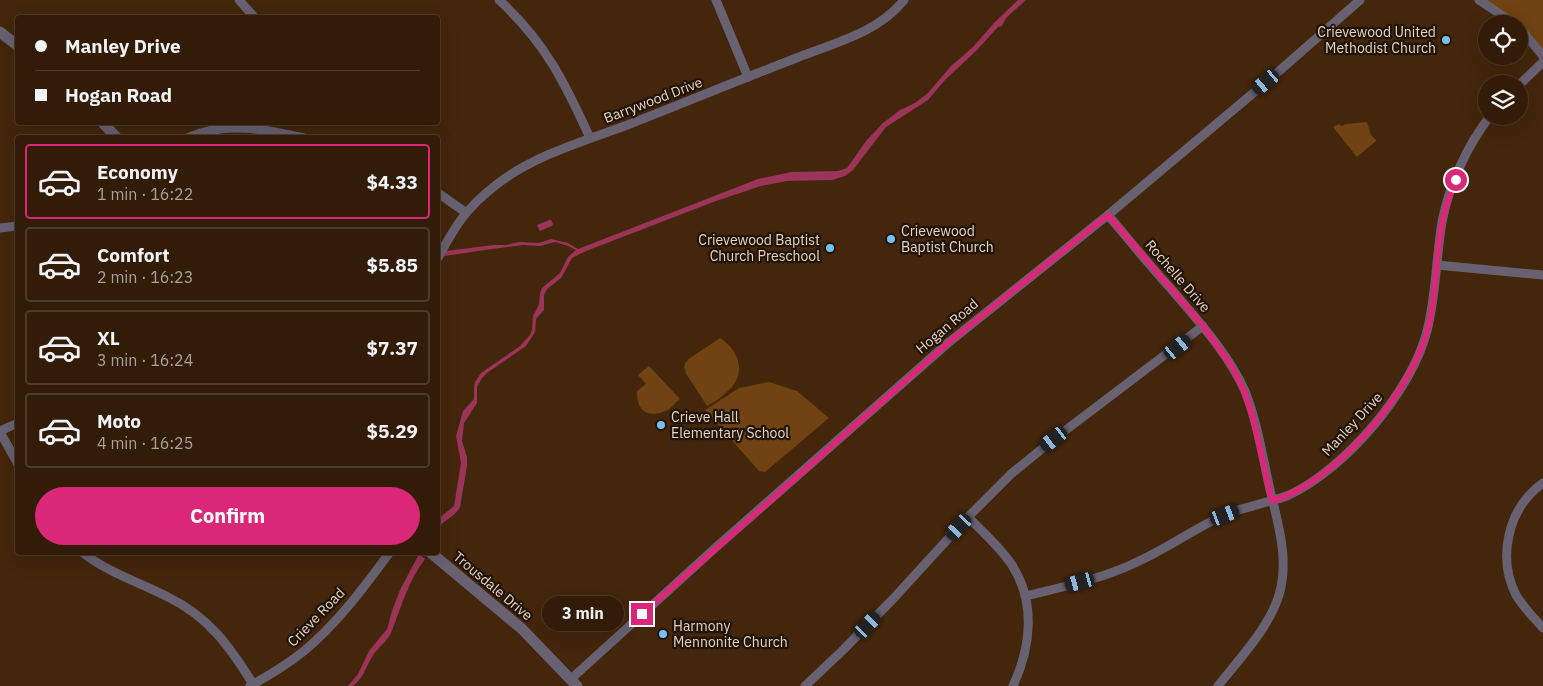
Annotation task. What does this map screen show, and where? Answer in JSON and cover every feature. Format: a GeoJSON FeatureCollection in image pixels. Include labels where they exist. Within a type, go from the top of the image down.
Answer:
{"type":"FeatureCollection","features":[{"type":"Feature","properties":{"kind":"street"},"geometry":{"type":"LineString","coordinates":[[239,0],[252,15]]}},
{"type":"Feature","properties":{"kind":"street"},"geometry":{"type":"LineString","coordinates":[[499,0],[526,28],[552,62],[571,95],[590,138]]}},
{"type":"Feature","properties":{"kind":"street"},"geometry":{"type":"LineString","coordinates":[[716,0],[748,77]]}},
{"type":"Feature","properties":{"kind":"street","name":"Barrywood Drive"},"geometry":{"type":"LineString","coordinates":[[440,254],[465,212],[495,185],[520,168],[590,138],[677,106],[865,30],[890,15],[904,0]]}},
{"type":"Feature","properties":{"kind":"street","name":"Hogan Road"},"geometry":{"type":"LineString","coordinates":[[570,684],[714,549],[948,343],[1108,215],[1270,79],[1360,0]]}},
{"type":"Feature","properties":{"kind":"street"},"geometry":{"type":"LineString","coordinates":[[1479,0],[1502,15]]}},
{"type":"Feature","properties":{"kind":"street"},"geometry":{"type":"LineString","coordinates":[[0,32],[15,44]]}},
{"type":"Feature","properties":{"kind":"street"},"geometry":{"type":"LineString","coordinates":[[1528,38],[1543,56]]}},
{"type":"Feature","properties":{"kind":"street"},"geometry":{"type":"LineString","coordinates":[[1528,76],[1543,62]]}},
{"type":"Feature","properties":{"kind":"street"},"geometry":{"type":"LineString","coordinates":[[105,125],[114,135]]}},
{"type":"Feature","properties":{"kind":"street","name":"Manley Drive"},"geometry":{"type":"LineString","coordinates":[[1026,596],[1120,569],[1147,557],[1214,520],[1295,492],[1326,471],[1368,431],[1395,398],[1411,372],[1427,332],[1442,223],[1451,191],[1474,142],[1484,125]]}},
{"type":"Feature","properties":{"kind":"street"},"geometry":{"type":"LineString","coordinates":[[195,135],[227,127],[278,127],[297,135]]}},
{"type":"Feature","properties":{"kind":"street"},"geometry":{"type":"LineString","coordinates":[[440,194],[465,212]]}},
{"type":"Feature","properties":{"kind":"street","name":"Rochelle Drive"},"geometry":{"type":"LineString","coordinates":[[1108,215],[1203,326],[1227,357],[1245,393],[1253,418],[1272,501],[1284,569],[1279,593],[1266,622],[1218,686]]}},
{"type":"Feature","properties":{"kind":"street"},"geometry":{"type":"LineString","coordinates":[[0,228],[15,226]]}},
{"type":"Feature","properties":{"kind":"street"},"geometry":{"type":"LineString","coordinates":[[1437,265],[1543,275]]}},
{"type":"Feature","properties":{"kind":"street"},"geometry":{"type":"LineString","coordinates":[[805,686],[861,632],[993,491],[1024,463],[1203,326]]}},
{"type":"Feature","properties":{"kind":"street"},"geometry":{"type":"LineString","coordinates":[[15,424],[0,432],[15,459]]}},
{"type":"Feature","properties":{"kind":"street"},"geometry":{"type":"LineString","coordinates":[[1543,483],[1530,494],[1515,516],[1506,554],[1510,579],[1516,594],[1523,606],[1543,628]]}},
{"type":"Feature","properties":{"kind":"street"},"geometry":{"type":"LineString","coordinates":[[968,517],[1008,559],[1026,596],[1028,609],[1027,642],[1024,657],[1013,686]]}},
{"type":"Feature","properties":{"kind":"street"},"geometry":{"type":"LineString","coordinates":[[86,555],[109,570],[167,596],[195,613],[212,627],[226,643],[251,685]]}},
{"type":"Feature","properties":{"kind":"street","name":"Crieve Road"},"geometry":{"type":"LineString","coordinates":[[251,685],[296,658],[309,647],[347,607],[388,555]]}},
{"type":"Feature","properties":{"kind":"street","name":"Trousdale Drive"},"geometry":{"type":"LineString","coordinates":[[434,555],[522,629],[570,684]]}},
{"type":"Feature","properties":{"kind":"shaded area"},"geometry":{"type":"Polygon","coordinates":[[[1018,0],[1026,0],[1006,18],[1002,26],[998,27],[945,80],[928,100],[886,127],[853,170],[845,176],[832,180],[787,181],[761,186],[716,201],[572,258],[561,278],[547,289],[544,295],[544,310],[536,319],[535,332],[526,346],[487,373],[477,387],[477,403],[464,423],[462,441],[467,457],[467,466],[460,507],[440,527],[440,517],[454,506],[461,463],[456,436],[463,411],[474,399],[475,382],[481,373],[520,346],[530,335],[533,316],[539,305],[542,288],[560,273],[568,257],[576,250],[555,242],[540,246],[523,245],[440,257],[440,252],[519,242],[539,243],[551,239],[568,243],[578,249],[758,179],[791,172],[838,171],[847,168],[866,141],[883,123],[928,93],[951,66],[973,47],[1018,0]]]}},
{"type":"Feature","properties":{"kind":"shaded area"},"geometry":{"type":"Polygon","coordinates":[[[1479,0],[1543,0],[1543,56],[1528,38],[1528,15],[1498,15],[1479,0]]]}},
{"type":"Feature","properties":{"kind":"shaded area"},"geometry":{"type":"Polygon","coordinates":[[[1367,122],[1371,135],[1376,141],[1357,157],[1333,127],[1339,124],[1341,126],[1367,122]]]}},
{"type":"Feature","properties":{"kind":"shaded area"},"geometry":{"type":"Polygon","coordinates":[[[549,220],[553,224],[552,226],[540,231],[537,225],[549,220]]]}},
{"type":"Feature","properties":{"kind":"shaded area"},"geometry":{"type":"Polygon","coordinates":[[[720,338],[733,350],[738,361],[739,373],[735,383],[728,391],[707,406],[684,368],[687,360],[720,338]]]}},
{"type":"Feature","properties":{"kind":"shaded area"},"geometry":{"type":"Polygon","coordinates":[[[649,366],[680,399],[668,410],[661,413],[645,412],[641,409],[637,398],[637,391],[646,384],[638,375],[649,366]]]}},
{"type":"Feature","properties":{"kind":"shaded area"},"geometry":{"type":"Polygon","coordinates":[[[769,382],[797,391],[829,418],[765,472],[759,471],[705,410],[739,388],[769,382]]]}},
{"type":"Feature","properties":{"kind":"shaded area"},"geometry":{"type":"Polygon","coordinates":[[[420,555],[425,559],[409,585],[391,633],[374,654],[360,679],[353,686],[348,686],[358,674],[369,651],[387,629],[400,590],[420,555]]]}},
{"type":"Feature","properties":{"kind":"place","name":"Crievewood United Methodist Church"},"geometry":{"type":"Point","coordinates":[1446,40]}},
{"type":"Feature","properties":{"kind":"place","name":"Crievewood Baptist Church"},"geometry":{"type":"Point","coordinates":[891,239]}},
{"type":"Feature","properties":{"kind":"place","name":"Crievewood Baptist Church Preschool"},"geometry":{"type":"Point","coordinates":[830,248]}},
{"type":"Feature","properties":{"kind":"place","name":"Crieve Hall Elementary School"},"geometry":{"type":"Point","coordinates":[661,425]}},
{"type":"Feature","properties":{"kind":"place","name":"Harmony Mennonite Church"},"geometry":{"type":"Point","coordinates":[663,634]}},
{"type":"Feature","properties":{"kind":"route"},"geometry":{"type":"LineString","coordinates":[[642,614],[948,343],[1108,215],[1203,326],[1227,357],[1245,393],[1253,418],[1272,501],[1295,492],[1326,471],[1362,437],[1395,398],[1411,372],[1427,332],[1442,223],[1447,202],[1456,180]]}}]}
